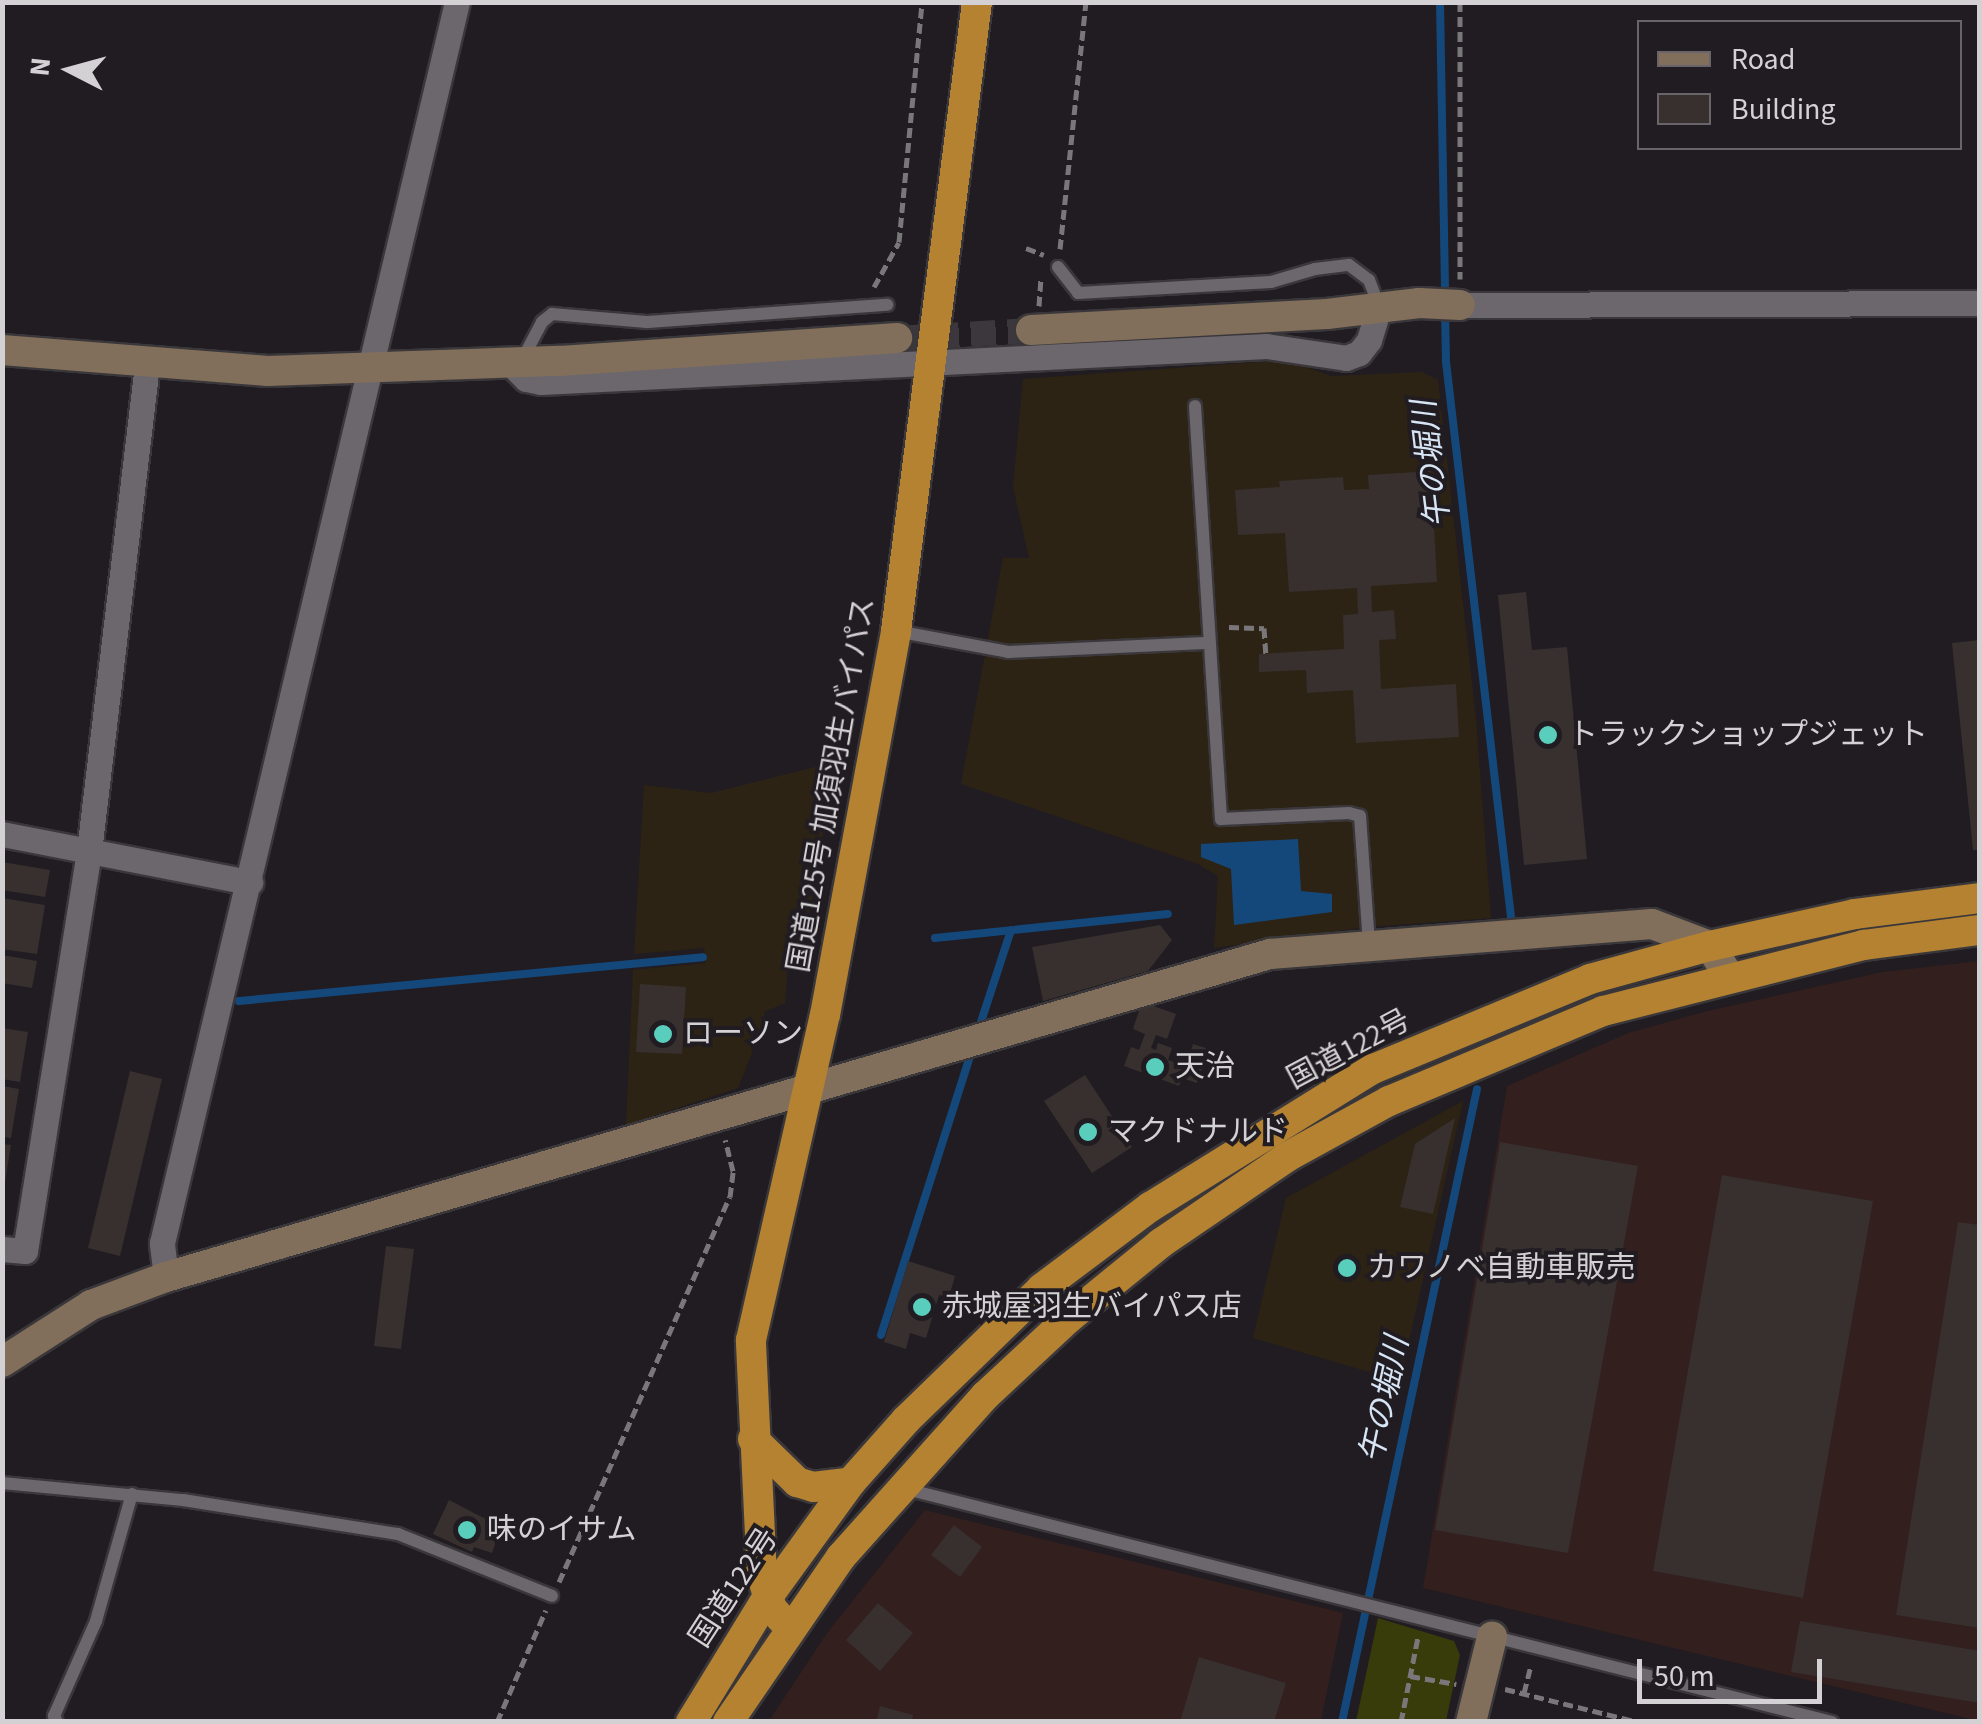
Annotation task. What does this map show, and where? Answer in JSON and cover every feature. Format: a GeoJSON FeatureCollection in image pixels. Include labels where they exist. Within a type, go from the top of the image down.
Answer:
{"type":"FeatureCollection","features":[{"type":"Feature","properties":{"kind":"highway","name":"国道125号 加須羽生バイパス"},"geometry":{"type":"LineString","coordinates":[[789,1628],[768,1598],[753,1439],[751,1340],[849,895],[896,631],[977,2]]}},
{"type":"Feature","properties":{"kind":"highway","name":"国道122号"},"geometry":{"type":"LineString","coordinates":[[691,1722],[768,1598],[850,1482],[906,1420],[1042,1288],[1150,1207],[1373,1069],[1590,979],[1710,946],[1855,914],[1980,898]]}},
{"type":"Feature","properties":{"kind":"highway"},"geometry":{"type":"LineString","coordinates":[[728,1722],[789,1628],[899,1487],[986,1395],[1069,1318],[1161,1243],[1287,1158],[1389,1101],[1602,1011],[1864,945],[1980,930]]}},
{"type":"Feature","properties":{"kind":"highway"},"geometry":{"type":"LineString","coordinates":[[753,1439],[796,1482],[813,1487],[850,1482]]}},
{"type":"Feature","properties":{"kind":"street"},"geometry":{"type":"LineString","coordinates":[[166,1276],[162,1244],[458,2]]}},
{"type":"Feature","properties":{"kind":"street"},"geometry":{"type":"LineString","coordinates":[[1035,319],[1460,305],[1980,303]]}},
{"type":"Feature","properties":{"kind":"street"},"geometry":{"type":"LineString","coordinates":[[516,363],[526,379],[541,382],[1266,346],[1346,358],[1368,340],[1380,308]]}},
{"type":"Feature","properties":{"kind":"street"},"geometry":{"type":"LineString","coordinates":[[2,350],[268,372],[516,363],[897,338]]}},
{"type":"Feature","properties":{"kind":"street"},"geometry":{"type":"LineString","coordinates":[[2,1250],[25,1251],[90,851],[147,365]]}},
{"type":"Feature","properties":{"kind":"street"},"geometry":{"type":"LineString","coordinates":[[2,834],[250,882]]}},
{"type":"Feature","properties":{"kind":"street"},"geometry":{"type":"LineString","coordinates":[[2,1362],[91,1305],[166,1276],[1253,958],[1369,945],[1652,924],[1710,946],[1729,977]]}},
{"type":"Feature","properties":{"kind":"street"},"geometry":{"type":"LineString","coordinates":[[1471,1722],[1492,1637]]}},
{"type":"Feature","properties":{"kind":"lane"},"geometry":{"type":"LineString","coordinates":[[1058,267],[1078,294],[1271,282],[1315,269],[1349,265],[1369,280],[1378,293],[1380,308]]}},
{"type":"Feature","properties":{"kind":"lane"},"geometry":{"type":"LineString","coordinates":[[516,363],[542,322],[552,314],[647,322],[888,306]]}},
{"type":"Feature","properties":{"kind":"lane"},"geometry":{"type":"LineString","coordinates":[[1194,406],[1221,818],[1349,813],[1360,816],[1369,945]]}},
{"type":"Feature","properties":{"kind":"lane"},"geometry":{"type":"LineString","coordinates":[[896,631],[1008,652],[1210,643]]}},
{"type":"Feature","properties":{"kind":"lane"},"geometry":{"type":"LineString","coordinates":[[2,1483],[132,1494],[398,1534],[552,1596]]}},
{"type":"Feature","properties":{"kind":"lane"},"geometry":{"type":"LineString","coordinates":[[899,1487],[1832,1722]]}},
{"type":"Feature","properties":{"kind":"lane"},"geometry":{"type":"LineString","coordinates":[[57,1722],[54,1716],[96,1621],[132,1494]]}},
{"type":"Feature","properties":{"kind":"path"},"geometry":{"type":"LineString","coordinates":[[861,308],[900,242],[922,2]]}},
{"type":"Feature","properties":{"kind":"path"},"geometry":{"type":"LineString","coordinates":[[1058,267],[1086,2]]}},
{"type":"Feature","properties":{"kind":"path"},"geometry":{"type":"LineString","coordinates":[[1460,2],[1460,305]]}},
{"type":"Feature","properties":{"kind":"path"},"geometry":{"type":"LineString","coordinates":[[1035,319],[1042,272]]}},
{"type":"Feature","properties":{"kind":"path"},"geometry":{"type":"LineString","coordinates":[[1229,627],[1264,628],[1266,654]]}},
{"type":"Feature","properties":{"kind":"path"},"geometry":{"type":"LineString","coordinates":[[497,1722],[730,1197],[733,1171],[718,1113]]}},
{"type":"Feature","properties":{"kind":"path"},"geometry":{"type":"LineString","coordinates":[[1401,1722],[1422,1619]]}},
{"type":"Feature","properties":{"kind":"path"},"geometry":{"type":"LineString","coordinates":[[1524,1693],[1533,1660]]}},
{"type":"Feature","properties":{"kind":"path"},"geometry":{"type":"LineString","coordinates":[[1410,1676],[1462,1686]]}},
{"type":"Feature","properties":{"kind":"path"},"geometry":{"type":"LineString","coordinates":[[1497,1687],[1638,1722]]}},
{"type":"Feature","properties":{"kind":"shaded area"},"geometry":{"type":"Polygon","coordinates":[[[1285,360],[1331,376],[1422,372],[1438,380],[1476,719],[1491,918],[1367,927],[1214,948],[1218,876],[1198,864],[961,784],[1003,558],[1029,558],[1013,487],[1023,379],[1285,360]]]}},
{"type":"Feature","properties":{"kind":"shaded area"},"geometry":{"type":"Polygon","coordinates":[[[835,762],[807,928],[802,927],[790,939],[785,1003],[764,1012],[767,1032],[751,1040],[752,1053],[738,1088],[626,1125],[633,970],[706,963],[704,948],[634,954],[644,785],[711,793],[835,762]]]}},
{"type":"Feature","properties":{"kind":"shaded area"},"geometry":{"type":"Polygon","coordinates":[[[1979,961],[1979,1721],[1423,1588],[1507,1086],[1628,1033],[1703,1012],[1882,972],[1979,961]]]}},
{"type":"Feature","properties":{"kind":"shaded area","name":"カワノベ自動車販売"},"geometry":{"type":"Polygon","coordinates":[[[1463,1101],[1400,1381],[1253,1338],[1286,1198],[1463,1101]]]}},
{"type":"Feature","properties":{"kind":"shaded area"},"geometry":{"type":"Polygon","coordinates":[[[925,1510],[1343,1613],[1321,1721],[768,1722],[827,1633],[925,1510]]]}},
{"type":"Feature","properties":{"kind":"green space"},"geometry":{"type":"Polygon","coordinates":[[[1378,1618],[1454,1641],[1460,1655],[1446,1721],[1356,1721],[1378,1618]]]}},
{"type":"Feature","properties":{"kind":"water"},"geometry":{"type":"Polygon","coordinates":[[[1298,839],[1301,891],[1332,894],[1332,912],[1234,925],[1231,869],[1201,857],[1201,844],[1298,839]]]}},
{"type":"Feature","properties":{"kind":"building"},"geometry":{"type":"Polygon","coordinates":[[[1431,471],[1437,582],[1371,586],[1372,612],[1394,610],[1396,639],[1379,640],[1381,689],[1456,684],[1459,737],[1356,743],[1353,690],[1307,693],[1306,670],[1259,672],[1259,654],[1344,649],[1343,615],[1358,614],[1357,588],[1289,592],[1285,533],[1238,535],[1235,490],[1280,487],[1279,481],[1343,477],[1344,490],[1369,489],[1368,475],[1431,471]]]}},
{"type":"Feature","properties":{"kind":"building"},"geometry":{"type":"Polygon","coordinates":[[[1526,592],[1532,650],[1567,647],[1587,859],[1524,865],[1498,595],[1526,592]]]}},
{"type":"Feature","properties":{"kind":"building"},"geometry":{"type":"Polygon","coordinates":[[[1980,640],[1980,850],[1973,850],[1952,643],[1980,640]]]}},
{"type":"Feature","properties":{"kind":"building"},"geometry":{"type":"Polygon","coordinates":[[[2,862],[50,870],[45,897],[2,890],[2,862]]]}},
{"type":"Feature","properties":{"kind":"building"},"geometry":{"type":"Polygon","coordinates":[[[2,898],[45,905],[37,954],[2,949],[2,898]]]}},
{"type":"Feature","properties":{"kind":"building"},"geometry":{"type":"Polygon","coordinates":[[[1160,925],[1172,940],[1148,971],[1043,1001],[1032,947],[1160,925]]]}},
{"type":"Feature","properties":{"kind":"building"},"geometry":{"type":"Polygon","coordinates":[[[2,955],[37,961],[32,988],[2,983],[2,955]]]}},
{"type":"Feature","properties":{"kind":"building"},"geometry":{"type":"Polygon","coordinates":[[[640,984],[686,987],[682,1054],[636,1052],[640,984]]]}},
{"type":"Feature","properties":{"kind":"building"},"geometry":{"type":"Polygon","coordinates":[[[1142,1002],[1176,1014],[1167,1039],[1156,1035],[1151,1048],[1156,1050],[1158,1043],[1172,1048],[1168,1060],[1186,1066],[1193,1044],[1209,1049],[1197,1083],[1182,1078],[1179,1086],[1124,1066],[1131,1047],[1139,1050],[1145,1034],[1133,1029],[1142,1002]]]}},
{"type":"Feature","properties":{"kind":"building"},"geometry":{"type":"Polygon","coordinates":[[[2,1028],[28,1032],[20,1082],[2,1079],[2,1028]]]}},
{"type":"Feature","properties":{"kind":"building"},"geometry":{"type":"Polygon","coordinates":[[[130,1071],[162,1079],[120,1256],[88,1248],[130,1071]]]}},
{"type":"Feature","properties":{"kind":"building"},"geometry":{"type":"Polygon","coordinates":[[[1085,1075],[1132,1147],[1092,1173],[1044,1101],[1085,1075]]]}},
{"type":"Feature","properties":{"kind":"building"},"geometry":{"type":"Polygon","coordinates":[[[2,1086],[19,1089],[11,1138],[2,1137],[2,1086]]]}},
{"type":"Feature","properties":{"kind":"building"},"geometry":{"type":"Polygon","coordinates":[[[1455,1118],[1433,1214],[1400,1207],[1415,1144],[1455,1118]]]}},
{"type":"Feature","properties":{"kind":"building"},"geometry":{"type":"Polygon","coordinates":[[[1500,1142],[1638,1166],[1568,1553],[1435,1530],[1500,1142]]]}},
{"type":"Feature","properties":{"kind":"building"},"geometry":{"type":"Polygon","coordinates":[[[2,1144],[11,1145],[5,1182],[2,1182],[2,1144]]]}},
{"type":"Feature","properties":{"kind":"building"},"geometry":{"type":"Polygon","coordinates":[[[1722,1175],[1873,1201],[1803,1598],[1653,1571],[1722,1175]]]}},
{"type":"Feature","properties":{"kind":"building"},"geometry":{"type":"Polygon","coordinates":[[[1958,1222],[1980,1225],[1980,1628],[1896,1615],[1958,1222]]]}},
{"type":"Feature","properties":{"kind":"building"},"geometry":{"type":"Polygon","coordinates":[[[386,1246],[414,1249],[401,1349],[374,1346],[386,1246]]]}},
{"type":"Feature","properties":{"kind":"building"},"geometry":{"type":"Polygon","coordinates":[[[908,1261],[955,1276],[949,1297],[939,1295],[926,1338],[910,1333],[906,1349],[884,1342],[908,1261]]]}},
{"type":"Feature","properties":{"kind":"building","name":"味のイサム"},"geometry":{"type":"Polygon","coordinates":[[[449,1500],[501,1527],[492,1553],[474,1547],[472,1552],[433,1534],[449,1500]]]}},
{"type":"Feature","properties":{"kind":"building"},"geometry":{"type":"Polygon","coordinates":[[[954,1525],[982,1547],[960,1577],[931,1555],[954,1525]]]}},
{"type":"Feature","properties":{"kind":"building"},"geometry":{"type":"Polygon","coordinates":[[[878,1603],[913,1633],[880,1671],[846,1640],[878,1603]]]}},
{"type":"Feature","properties":{"kind":"building"},"geometry":{"type":"Polygon","coordinates":[[[1800,1621],[1980,1651],[1980,1703],[1791,1672],[1800,1621]]]}},
{"type":"Feature","properties":{"kind":"building"},"geometry":{"type":"Polygon","coordinates":[[[1199,1657],[1286,1683],[1274,1722],[1180,1722],[1199,1657]]]}},
{"type":"Feature","properties":{"kind":"building"},"geometry":{"type":"Polygon","coordinates":[[[880,1706],[913,1715],[912,1722],[876,1722],[880,1706]]]}},
{"type":"Feature","properties":{"kind":"waterway","name":"午の堀川"},"geometry":{"type":"LineString","coordinates":[[1440,2],[1445,296]]}},
{"type":"Feature","properties":{"kind":"waterway","name":"午の堀川"},"geometry":{"type":"LineString","coordinates":[[1445,310],[1446,362],[1511,917]]}},
{"type":"Feature","properties":{"kind":"waterway"},"geometry":{"type":"LineString","coordinates":[[935,938],[1168,914]]}},
{"type":"Feature","properties":{"kind":"waterway"},"geometry":{"type":"LineString","coordinates":[[978,1031],[1011,930]]}},
{"type":"Feature","properties":{"kind":"waterway"},"geometry":{"type":"LineString","coordinates":[[792,949],[802,948]]}},
{"type":"Feature","properties":{"kind":"waterway"},"geometry":{"type":"LineString","coordinates":[[239,1001],[703,957]]}},
{"type":"Feature","properties":{"kind":"waterway"},"geometry":{"type":"LineString","coordinates":[[881,1335],[972,1049]]}},
{"type":"Feature","properties":{"kind":"waterway","name":"午の堀川"},"geometry":{"type":"LineString","coordinates":[[1342,1722],[1477,1089]]}},
{"type":"Feature","properties":{"kind":"tunnel"},"geometry":{"type":"LineString","coordinates":[[897,338],[1031,330]]}},
{"type":"Feature","properties":{"kind":"place","name":"トラックショップジェット"},"geometry":{"type":"Point","coordinates":[1548,735]}},
{"type":"Feature","properties":{"kind":"place","name":"ローソン"},"geometry":{"type":"Point","coordinates":[663,1034]}},
{"type":"Feature","properties":{"kind":"place","name":"天治"},"geometry":{"type":"Point","coordinates":[1155,1067]}},
{"type":"Feature","properties":{"kind":"place","name":"マクドナルド"},"geometry":{"type":"Point","coordinates":[1088,1132]}},
{"type":"Feature","properties":{"kind":"place","name":"カワノベ自動車販売"},"geometry":{"type":"Point","coordinates":[1347,1268]}},
{"type":"Feature","properties":{"kind":"place","name":"赤城屋羽生バイパス店"},"geometry":{"type":"Point","coordinates":[922,1307]}},
{"type":"Feature","properties":{"kind":"place","name":"味のイサム"},"geometry":{"type":"Point","coordinates":[467,1530]}}]}
